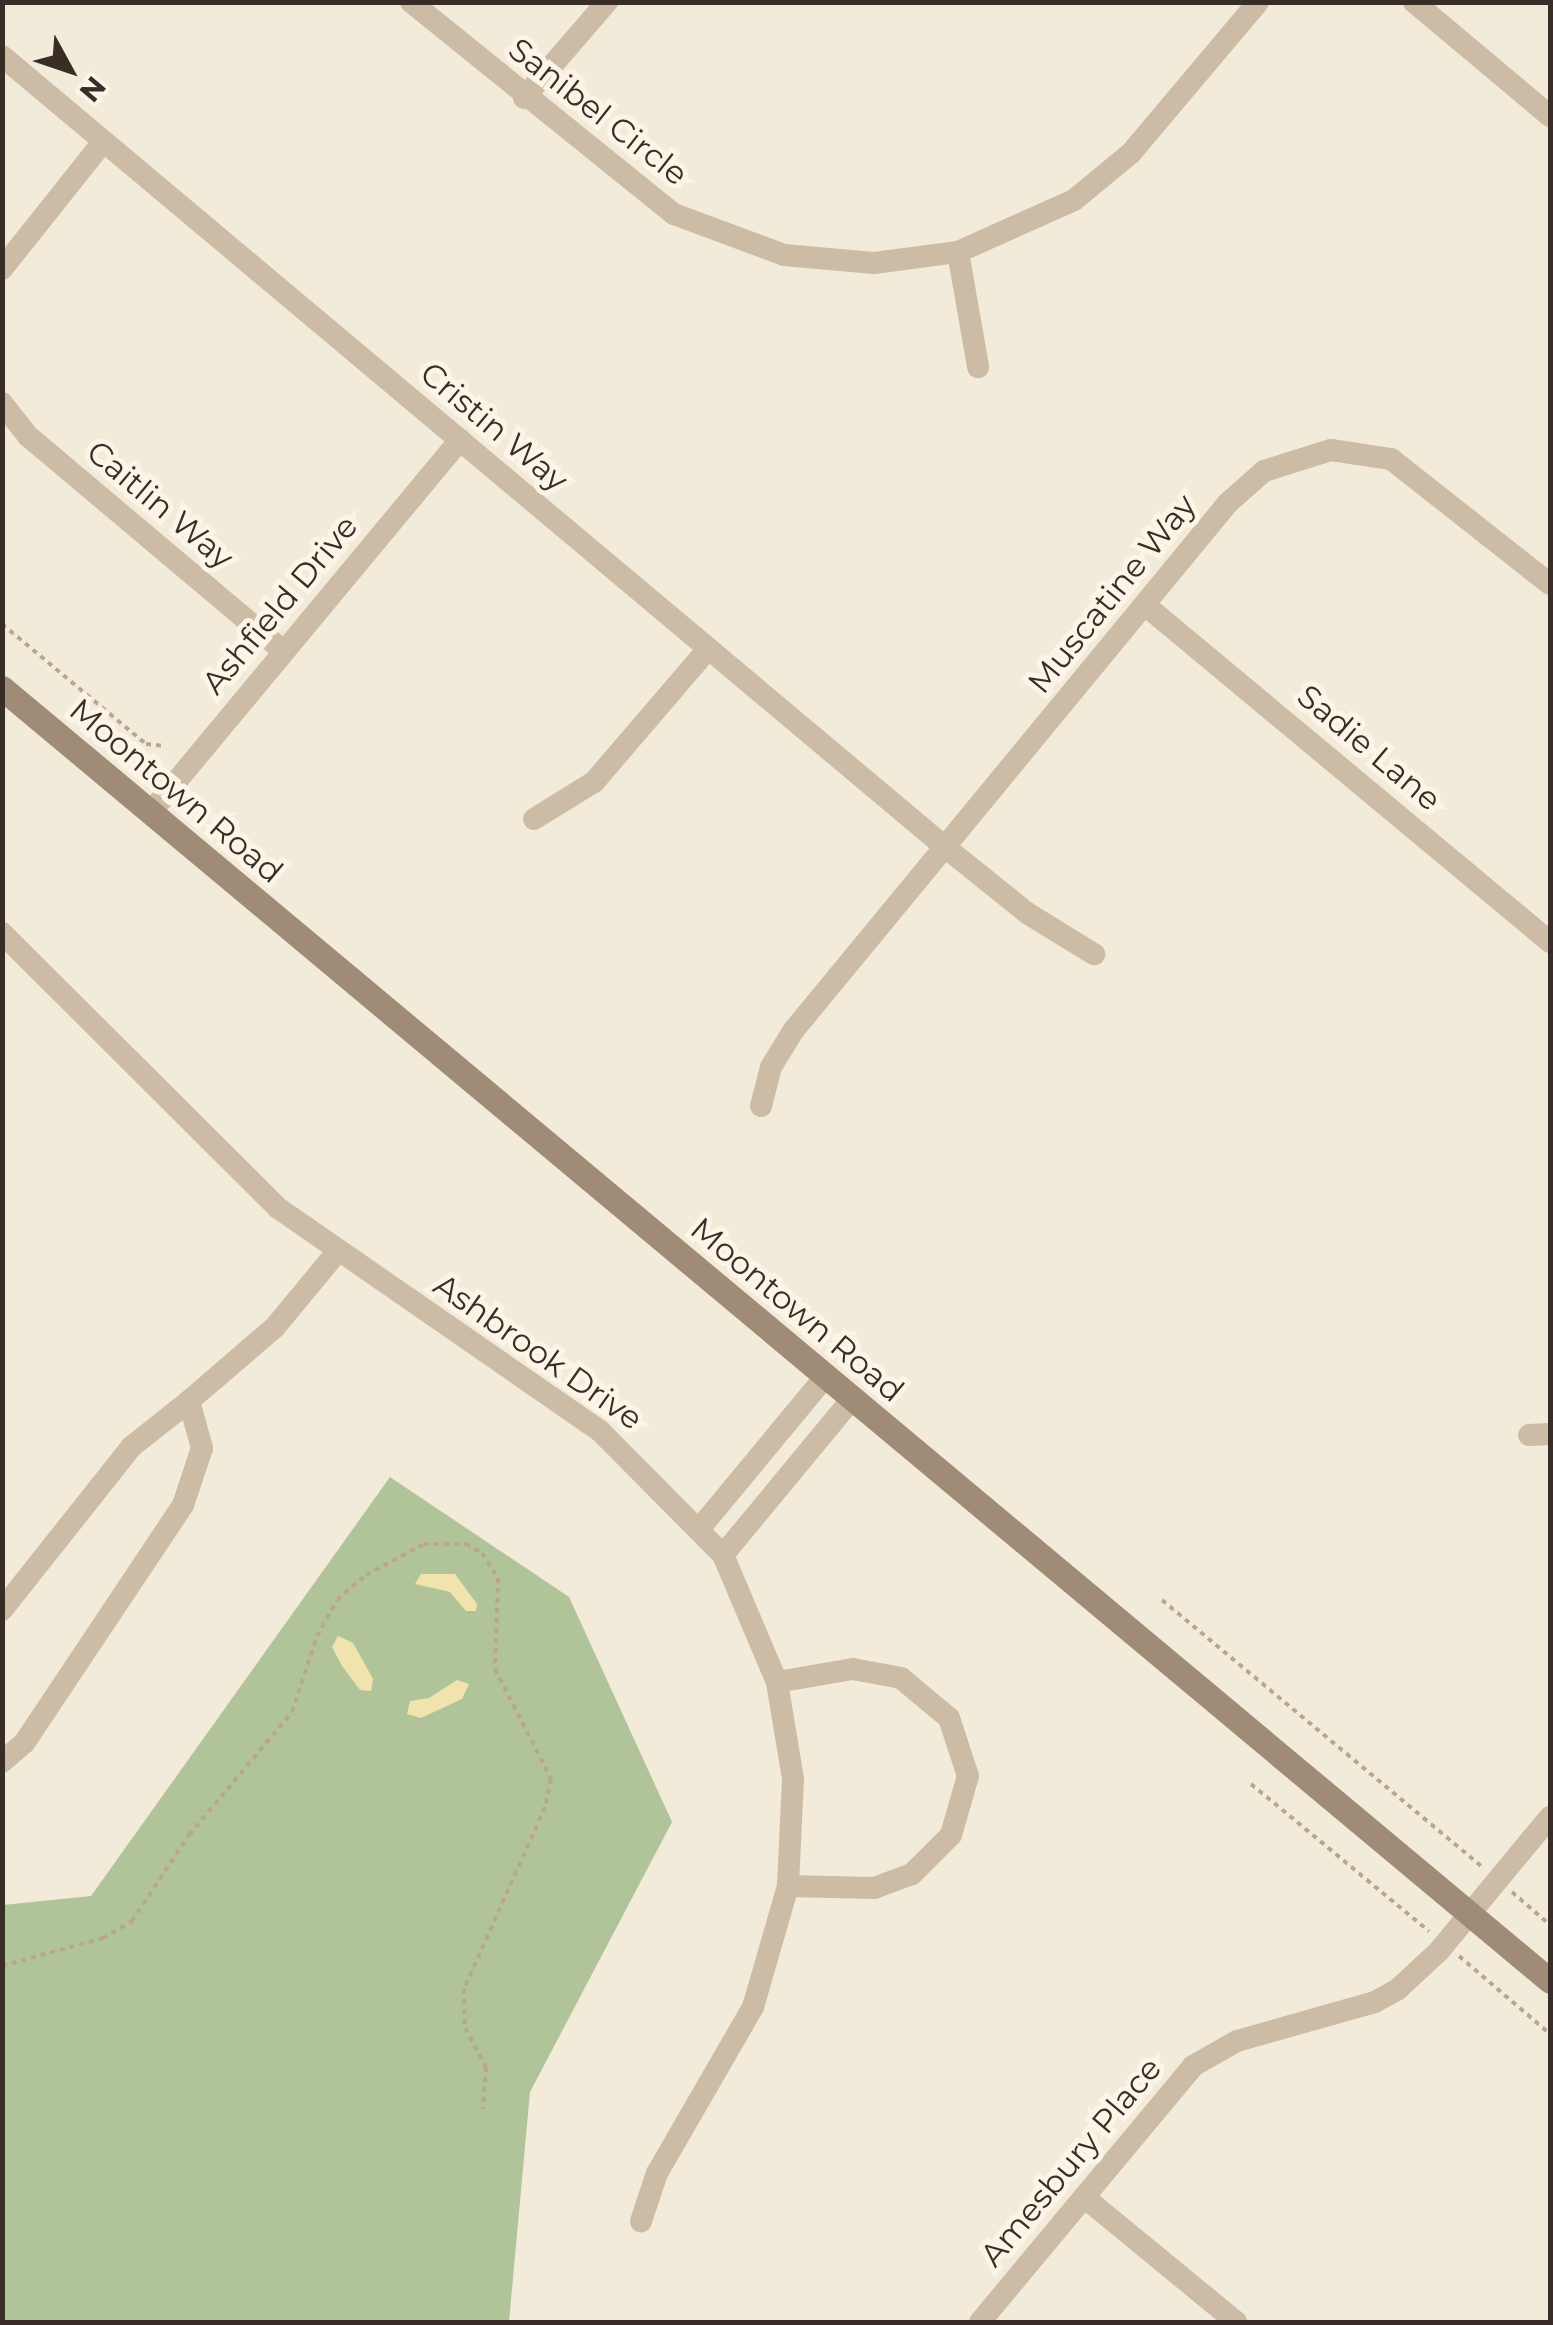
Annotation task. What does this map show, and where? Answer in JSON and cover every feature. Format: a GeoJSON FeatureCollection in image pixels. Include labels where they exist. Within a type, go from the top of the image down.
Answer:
{"type":"FeatureCollection","features":[{"type":"Feature","properties":{"kind":"street","name":"Sanibel Circle"},"geometry":{"type":"LineString","coordinates":[[411,2],[639,192],[730,240],[833,262],[958,252],[1026,226],[1107,174],[1258,2]]}},
{"type":"Feature","properties":{"kind":"street"},"geometry":{"type":"LineString","coordinates":[[524,98],[606,2]]}},
{"type":"Feature","properties":{"kind":"street"},"geometry":{"type":"LineString","coordinates":[[1414,2],[1550,114]]}},
{"type":"Feature","properties":{"kind":"street","name":"Cristin Way"},"geometry":{"type":"LineString","coordinates":[[2,56],[945,846],[1027,913],[1094,954]]}},
{"type":"Feature","properties":{"kind":"street"},"geometry":{"type":"LineString","coordinates":[[2,269],[103,142]]}},
{"type":"Feature","properties":{"kind":"street"},"geometry":{"type":"LineString","coordinates":[[958,252],[978,368]]}},
{"type":"Feature","properties":{"kind":"street","name":"Caitlin Way"},"geometry":{"type":"LineString","coordinates":[[2,403],[28,436],[283,650]]}},
{"type":"Feature","properties":{"kind":"street","name":"Ashfield Drive"},"geometry":{"type":"LineString","coordinates":[[152,812],[460,440]]}},
{"type":"Feature","properties":{"kind":"street","name":"Muscatine Way"},"geometry":{"type":"LineString","coordinates":[[761,1106],[780,1048],[1255,477],[1312,453],[1370,452],[1426,480],[1550,584]]}},
{"type":"Feature","properties":{"kind":"street","name":"Sadie Lane"},"geometry":{"type":"LineString","coordinates":[[1145,606],[1550,942]]}},
{"type":"Feature","properties":{"kind":"street"},"geometry":{"type":"LineString","coordinates":[[534,819],[594,782],[707,650]]}},
{"type":"Feature","properties":{"kind":"street","name":"Moontown Road"},"geometry":{"type":"LineString","coordinates":[[2,688],[1550,1982]]}},
{"type":"Feature","properties":{"kind":"street","name":"Ashbrook Drive"},"geometry":{"type":"LineString","coordinates":[[2,933],[278,1208],[600,1430],[723,1555],[776,1682],[793,1779],[788,1886],[754,2007],[657,2172],[641,2222]]}},
{"type":"Feature","properties":{"kind":"street"},"geometry":{"type":"LineString","coordinates":[[2,1610],[131,1447],[275,1327],[338,1252]]}},
{"type":"Feature","properties":{"kind":"street"},"geometry":{"type":"LineString","coordinates":[[700,1528],[825,1376]]}},
{"type":"Feature","properties":{"kind":"street"},"geometry":{"type":"LineString","coordinates":[[723,1555],[852,1399]]}},
{"type":"Feature","properties":{"kind":"street"},"geometry":{"type":"LineString","coordinates":[[2,1762],[24,1743],[183,1505],[202,1448],[189,1401]]}},
{"type":"Feature","properties":{"kind":"street"},"geometry":{"type":"LineString","coordinates":[[776,1682],[852,1669],[900,1678],[949,1718],[968,1776],[951,1834],[912,1874],[874,1888],[788,1886]]}},
{"type":"Feature","properties":{"kind":"street","name":"Amesbury Place"},"geometry":{"type":"LineString","coordinates":[[980,2322],[1193,2066],[1237,2041],[1375,2002],[1445,1944],[1550,1817]]}},
{"type":"Feature","properties":{"kind":"street"},"geometry":{"type":"LineString","coordinates":[[1084,2197],[1236,2322]]}},
{"type":"Feature","properties":{"kind":"path"},"geometry":{"type":"LineString","coordinates":[[2,624],[146,744],[164,746]]}},
{"type":"Feature","properties":{"kind":"path"},"geometry":{"type":"LineString","coordinates":[[2,1966],[102,1938],[132,1922],[189,1835],[292,1712],[337,1600],[366,1575],[424,1544],[466,1544],[482,1553],[498,1578],[495,1669],[550,1779],[546,1808],[464,1989],[464,2028],[486,2067],[483,2109]]}},
{"type":"Feature","properties":{"kind":"path"},"geometry":{"type":"LineString","coordinates":[[1162,1600],[1550,1925]]}},
{"type":"Feature","properties":{"kind":"path"},"geometry":{"type":"LineString","coordinates":[[1251,1784],[1550,2034]]}},
{"type":"Feature","properties":{"kind":"green space"},"geometry":{"type":"Polygon","coordinates":[[[390,1477],[569,1597],[672,1822],[530,2092],[509,2322],[3,2322],[3,1905],[91,1896],[390,1477]]]}},
{"type":"Feature","properties":{"kind":"sand"},"geometry":{"type":"Polygon","coordinates":[[[421,1574],[455,1574],[477,1604],[476,1611],[466,1611],[450,1592],[415,1584],[421,1574]]]}},
{"type":"Feature","properties":{"kind":"sand"},"geometry":{"type":"Polygon","coordinates":[[[338,1636],[353,1643],[373,1679],[371,1691],[360,1690],[342,1666],[332,1647],[338,1636]]]}},
{"type":"Feature","properties":{"kind":"sand"},"geometry":{"type":"Polygon","coordinates":[[[457,1680],[469,1684],[462,1699],[421,1718],[407,1714],[410,1701],[429,1698],[457,1680]]]}}]}
